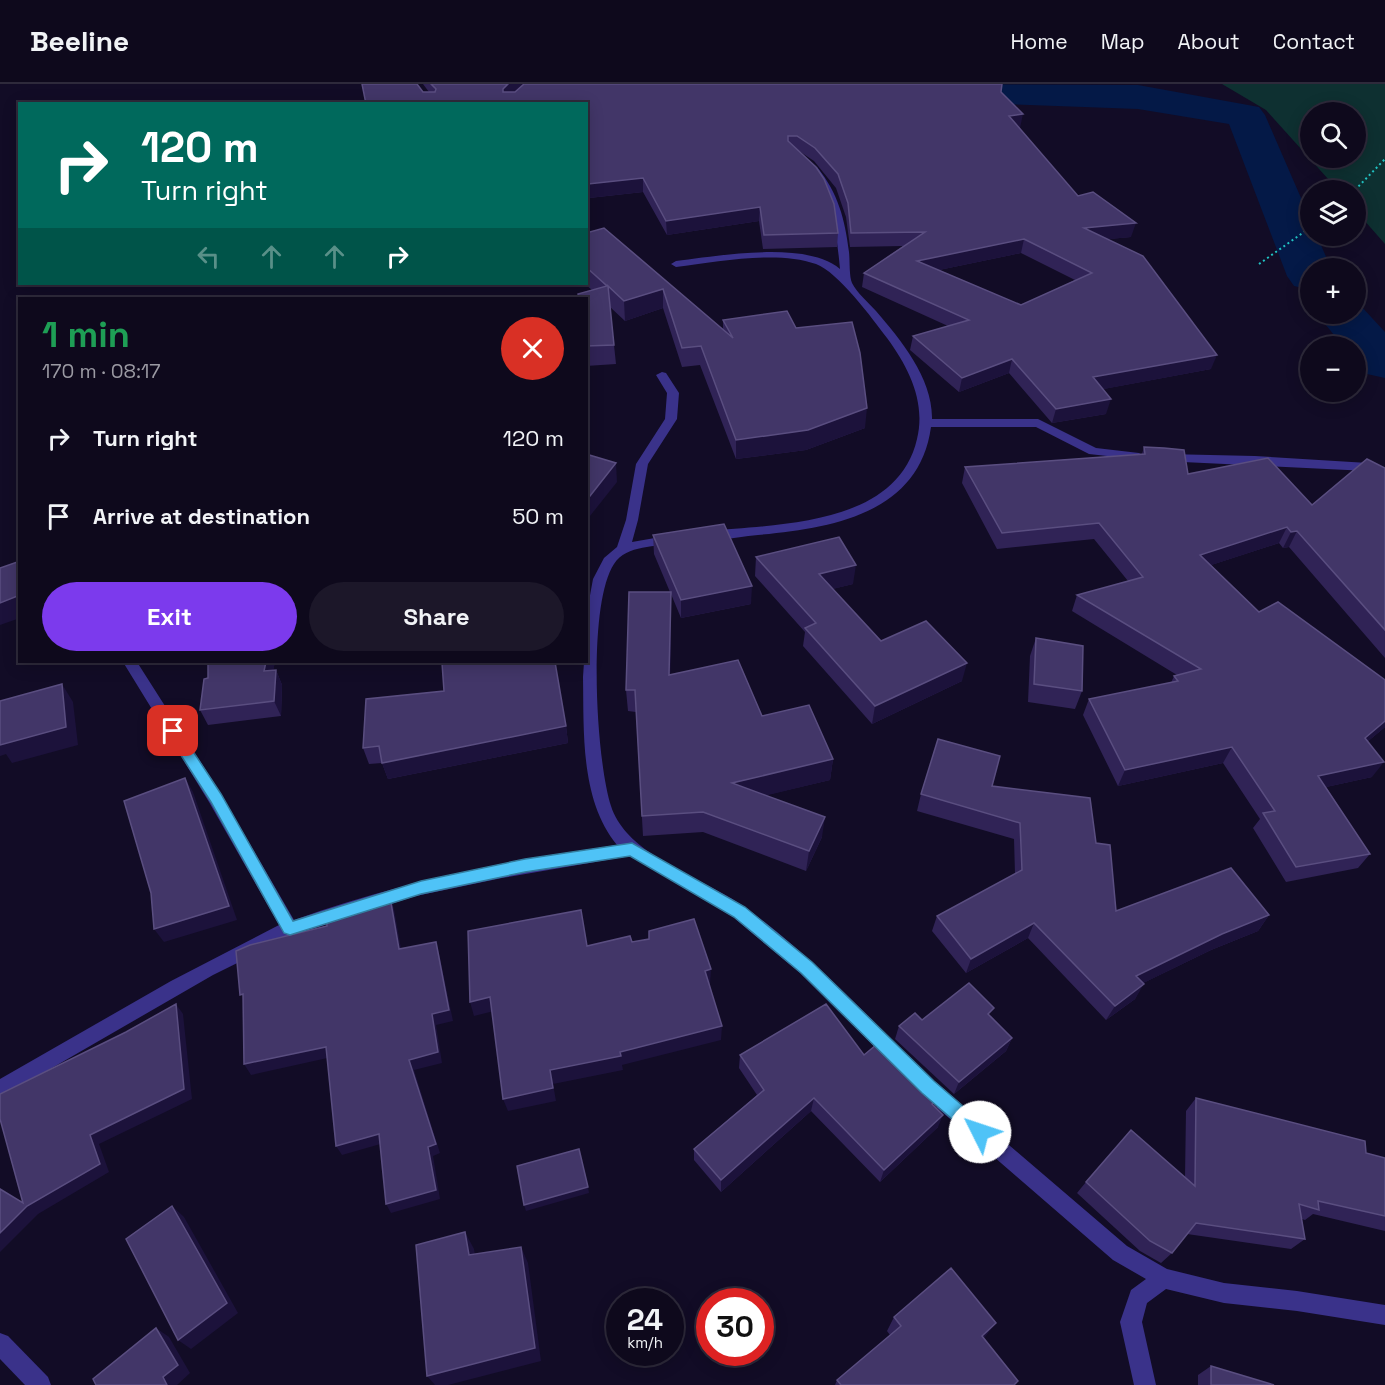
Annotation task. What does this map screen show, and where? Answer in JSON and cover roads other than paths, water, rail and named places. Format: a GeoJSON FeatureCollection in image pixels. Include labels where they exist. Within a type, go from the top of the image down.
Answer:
{"type":"FeatureCollection","features":[{"type":"Feature","properties":{"kind":"street"},"geometry":{"type":"LineString","coordinates":[[807,165],[829,187],[834,198],[839,213],[848,284]]}},
{"type":"Feature","properties":{"kind":"street"},"geometry":{"type":"LineString","coordinates":[[676,264],[749,257],[796,257],[828,264],[848,284],[907,360],[925,402],[927,423],[919,456],[908,478],[874,505],[818,522],[654,541],[623,550],[607,564],[598,587],[590,638],[594,765],[610,823],[618,835],[632,849],[740,912],[806,968],[908,1067],[1120,1253],[1164,1278],[1224,1293],[1297,1301],[1385,1315]]}},
{"type":"Feature","properties":{"kind":"street"},"geometry":{"type":"LineString","coordinates":[[623,550],[632,520],[642,464],[671,419],[673,393],[662,375]]}},
{"type":"Feature","properties":{"kind":"street"},"geometry":{"type":"LineString","coordinates":[[927,423],[1038,423],[1087,449],[1129,457],[1255,460],[1368,467]]}},
{"type":"Feature","properties":{"kind":"street"},"geometry":{"type":"LineString","coordinates":[[131,663],[216,798],[290,928]]}},
{"type":"Feature","properties":{"kind":"street"},"geometry":{"type":"LineString","coordinates":[[0,1089],[55,1060],[135,1010],[209,968],[290,928],[421,888],[525,866],[632,849]]}},
{"type":"Feature","properties":{"kind":"street"},"geometry":{"type":"LineString","coordinates":[[1145,1385],[1131,1322],[1138,1297],[1164,1278]]}},
{"type":"Feature","properties":{"kind":"street"},"geometry":{"type":"LineString","coordinates":[[0,1344],[40,1385]]}},
{"type":"Feature","properties":{"kind":"waterway"},"geometry":{"type":"LineString","coordinates":[[926,84],[953,90],[1138,97],[1245,115],[1304,258]]}},
{"type":"Feature","properties":{"kind":"waterway"},"geometry":{"type":"LineString","coordinates":[[1351,324],[1385,363]]}}]}
